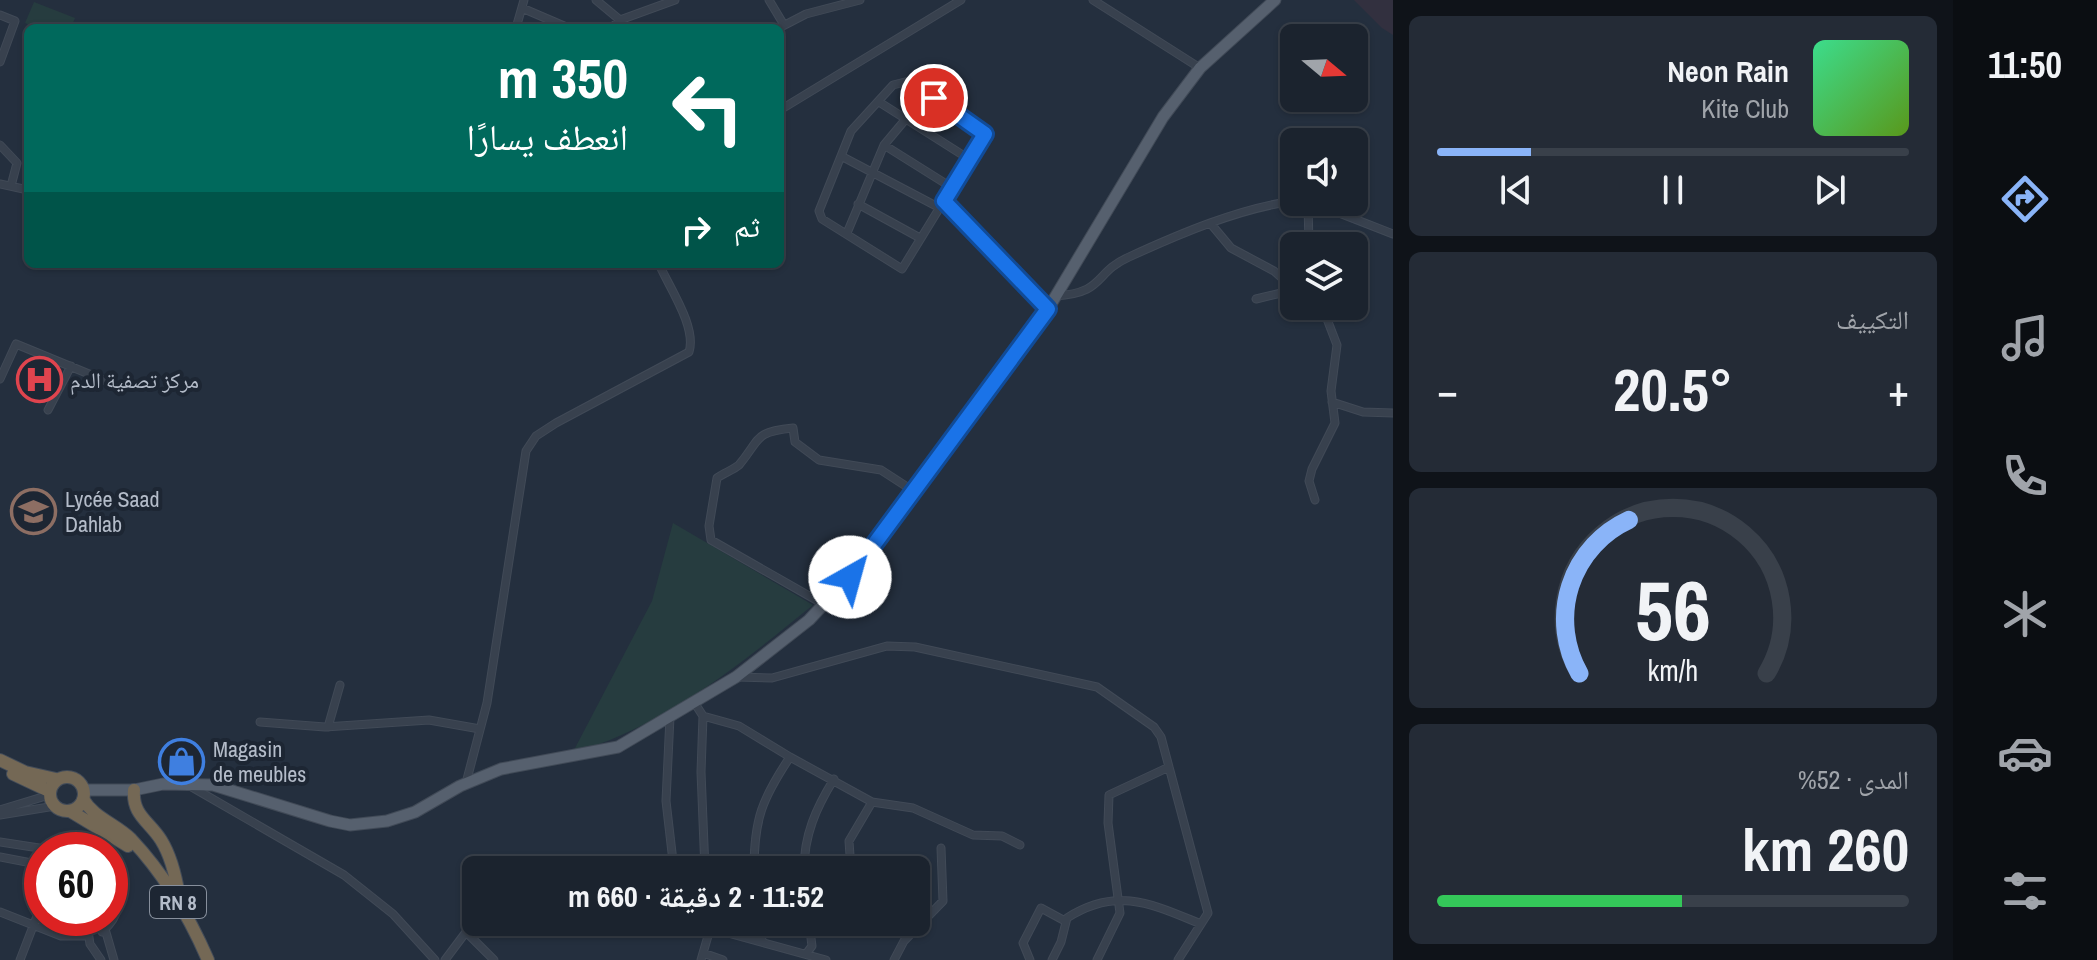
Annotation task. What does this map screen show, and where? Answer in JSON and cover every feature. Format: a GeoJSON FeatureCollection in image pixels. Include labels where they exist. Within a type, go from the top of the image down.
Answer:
{"type":"FeatureCollection","features":[{"type":"Feature","properties":{"kind":"highway"},"geometry":{"type":"LineString","coordinates":[[0,760],[25,772],[56,779],[71,776],[84,795],[70,811],[0,767]]}},
{"type":"Feature","properties":{"kind":"highway"},"geometry":{"type":"LineString","coordinates":[[51,798],[56,779]]}},
{"type":"Feature","properties":{"kind":"highway"},"geometry":{"type":"LineString","coordinates":[[134,790],[136,812],[162,841],[171,860],[180,904]]}},
{"type":"Feature","properties":{"kind":"highway","name":"RN 8"},"geometry":{"type":"LineString","coordinates":[[84,795],[91,810],[133,840],[138,850],[163,877],[208,960]]}},
{"type":"Feature","properties":{"kind":"highway","name":"RN 8"},"geometry":{"type":"LineString","coordinates":[[70,811],[138,850]]}},
{"type":"Feature","properties":{"kind":"main road"},"geometry":{"type":"LineString","coordinates":[[84,795],[185,783],[213,785],[350,825],[387,821],[415,812],[466,783],[501,769],[618,747],[736,677],[825,605],[864,561],[1048,309],[1163,117],[1200,68],[1275,0]]}},
{"type":"Feature","properties":{"kind":"street"},"geometry":{"type":"LineString","coordinates":[[596,0],[620,20]]}},
{"type":"Feature","properties":{"kind":"street"},"geometry":{"type":"LineString","coordinates":[[616,24],[662,2],[675,0]]}},
{"type":"Feature","properties":{"kind":"street"},"geometry":{"type":"LineString","coordinates":[[769,0],[780,24]]}},
{"type":"Feature","properties":{"kind":"street"},"geometry":{"type":"LineString","coordinates":[[784,25],[806,14],[860,0]]}},
{"type":"Feature","properties":{"kind":"street"},"geometry":{"type":"LineString","coordinates":[[784,108],[961,0]]}},
{"type":"Feature","properties":{"kind":"street"},"geometry":{"type":"LineString","coordinates":[[1093,0],[1200,68]]}},
{"type":"Feature","properties":{"kind":"street"},"geometry":{"type":"LineString","coordinates":[[517,24],[523,4],[560,24]]}},
{"type":"Feature","properties":{"kind":"street"},"geometry":{"type":"LineString","coordinates":[[0,15],[15,21],[0,62]]}},
{"type":"Feature","properties":{"kind":"street"},"geometry":{"type":"LineString","coordinates":[[909,81],[985,134],[902,269],[819,216],[841,156],[851,131],[893,85],[909,81]]}},
{"type":"Feature","properties":{"kind":"street"},"geometry":{"type":"LineString","coordinates":[[879,102],[969,159]]}},
{"type":"Feature","properties":{"kind":"street"},"geometry":{"type":"LineString","coordinates":[[847,233],[884,145],[905,120]]}},
{"type":"Feature","properties":{"kind":"street"},"geometry":{"type":"LineString","coordinates":[[0,145],[17,163],[11,186]]}},
{"type":"Feature","properties":{"kind":"street"},"geometry":{"type":"LineString","coordinates":[[884,145],[951,187]]}},
{"type":"Feature","properties":{"kind":"street"},"geometry":{"type":"LineString","coordinates":[[841,156],[938,207]]}},
{"type":"Feature","properties":{"kind":"street"},"geometry":{"type":"LineString","coordinates":[[0,184],[24,189]]}},
{"type":"Feature","properties":{"kind":"street"},"geometry":{"type":"LineString","coordinates":[[944,201],[1048,309]]}},
{"type":"Feature","properties":{"kind":"street"},"geometry":{"type":"LineString","coordinates":[[858,204],[920,238]]}},
{"type":"Feature","properties":{"kind":"street"},"geometry":{"type":"LineString","coordinates":[[1055,296],[1084,295],[1125,258],[1234,214],[1280,204]]}},
{"type":"Feature","properties":{"kind":"street"},"geometry":{"type":"LineString","coordinates":[[1346,216],[1393,234]]}},
{"type":"Feature","properties":{"kind":"street"},"geometry":{"type":"LineString","coordinates":[[1211,224],[1231,248],[1280,277]]}},
{"type":"Feature","properties":{"kind":"street"},"geometry":{"type":"LineString","coordinates":[[466,783],[496,650],[524,459],[530,443],[556,423],[664,367],[691,348],[687,327],[661,268]]}},
{"type":"Feature","properties":{"kind":"street"},"geometry":{"type":"LineString","coordinates":[[1256,299],[1280,293]]}},
{"type":"Feature","properties":{"kind":"street"},"geometry":{"type":"LineString","coordinates":[[1315,500],[1309,481],[1335,423],[1332,402],[1337,345],[1327,320]]}},
{"type":"Feature","properties":{"kind":"street"},"geometry":{"type":"LineString","coordinates":[[0,379],[16,344],[106,381]]}},
{"type":"Feature","properties":{"kind":"street"},"geometry":{"type":"LineString","coordinates":[[48,410],[71,366]]}},
{"type":"Feature","properties":{"kind":"street"},"geometry":{"type":"LineString","coordinates":[[1332,402],[1363,412],[1393,413]]}},
{"type":"Feature","properties":{"kind":"street"},"geometry":{"type":"LineString","coordinates":[[825,605],[711,540],[709,526],[717,478],[737,467],[757,436],[769,430],[793,428],[795,442],[819,460],[881,470],[915,492]]}},
{"type":"Feature","properties":{"kind":"street"},"geometry":{"type":"LineString","coordinates":[[736,677],[772,678],[887,646],[915,647],[1097,687],[1154,727],[1169,767],[1208,913],[1178,960]]}},
{"type":"Feature","properties":{"kind":"street"},"geometry":{"type":"LineString","coordinates":[[328,727],[340,685]]}},
{"type":"Feature","properties":{"kind":"street"},"geometry":{"type":"LineString","coordinates":[[694,702],[703,716],[701,772],[704,856]]}},
{"type":"Feature","properties":{"kind":"street"},"geometry":{"type":"LineString","coordinates":[[670,715],[666,801],[672,856]]}},
{"type":"Feature","properties":{"kind":"street"},"geometry":{"type":"LineString","coordinates":[[703,716],[739,726],[872,802],[913,808],[973,835],[1002,836],[1020,845]]}},
{"type":"Feature","properties":{"kind":"street"},"geometry":{"type":"LineString","coordinates":[[260,722],[328,727],[429,720],[480,729]]}},
{"type":"Feature","properties":{"kind":"street"},"geometry":{"type":"LineString","coordinates":[[755,856],[757,814],[764,797],[790,757]]}},
{"type":"Feature","properties":{"kind":"street"},"geometry":{"type":"LineString","coordinates":[[1097,960],[1117,922],[1119,900],[1108,823],[1109,795],[1169,767]]}},
{"type":"Feature","properties":{"kind":"street"},"geometry":{"type":"LineString","coordinates":[[805,856],[806,838],[817,808],[834,779]]}},
{"type":"Feature","properties":{"kind":"street"},"geometry":{"type":"LineString","coordinates":[[185,783],[344,875],[393,914],[435,960]]}},
{"type":"Feature","properties":{"kind":"street"},"geometry":{"type":"LineString","coordinates":[[0,813],[51,798]]}},
{"type":"Feature","properties":{"kind":"street"},"geometry":{"type":"LineString","coordinates":[[850,856],[849,841],[872,802]]}},
{"type":"Feature","properties":{"kind":"street"},"geometry":{"type":"LineString","coordinates":[[0,842],[24,846]]}},
{"type":"Feature","properties":{"kind":"street"},"geometry":{"type":"LineString","coordinates":[[894,960],[904,941],[943,901],[941,848]]}},
{"type":"Feature","properties":{"kind":"street"},"geometry":{"type":"LineString","coordinates":[[1,859],[24,862]]}},
{"type":"Feature","properties":{"kind":"street"},"geometry":{"type":"LineString","coordinates":[[1052,960],[1061,942],[1065,921],[1073,914],[1119,900],[1140,899],[1201,924]]}},
{"type":"Feature","properties":{"kind":"street"},"geometry":{"type":"LineString","coordinates":[[1030,960],[1023,943],[1041,908],[1065,921]]}},
{"type":"Feature","properties":{"kind":"street"},"geometry":{"type":"LineString","coordinates":[[0,912],[24,920]]}},
{"type":"Feature","properties":{"kind":"street"},"geometry":{"type":"LineString","coordinates":[[20,960],[29,936]]}},
{"type":"Feature","properties":{"kind":"street"},"geometry":{"type":"LineString","coordinates":[[87,936],[101,960]]}},
{"type":"Feature","properties":{"kind":"street"},"geometry":{"type":"LineString","coordinates":[[106,936],[114,960]]}},
{"type":"Feature","properties":{"kind":"street"},"geometry":{"type":"LineString","coordinates":[[445,960],[463,936]]}},
{"type":"Feature","properties":{"kind":"street"},"geometry":{"type":"LineString","coordinates":[[470,936],[494,960]]}},
{"type":"Feature","properties":{"kind":"street"},"geometry":{"type":"LineString","coordinates":[[707,936],[702,957],[723,960]]}},
{"type":"Feature","properties":{"kind":"street"},"geometry":{"type":"LineString","coordinates":[[747,936],[826,960]]}},
{"type":"Feature","properties":{"kind":"street"},"geometry":{"type":"LineString","coordinates":[[761,936],[762,940]]}},
{"type":"Feature","properties":{"kind":"street"},"geometry":{"type":"LineString","coordinates":[[806,954],[812,946],[811,936]]}},
{"type":"Feature","properties":{"kind":"shaded area"},"geometry":{"type":"Polygon","coordinates":[[[1354,0],[1393,0],[1393,35],[1382,28],[1354,0]]]}},
{"type":"Feature","properties":{"kind":"green space"},"geometry":{"type":"Polygon","coordinates":[[[34,2],[75,18],[73,24],[25,23],[34,2]]]}},
{"type":"Feature","properties":{"kind":"green space"},"geometry":{"type":"Polygon","coordinates":[[[673,523],[813,605],[730,670],[670,710],[606,741],[573,752],[652,601],[673,523]]]}},
{"type":"Feature","properties":{"kind":"place","name":"مركز تصفية الدم"},"geometry":{"type":"Point","coordinates":[39,380]}},
{"type":"Feature","properties":{"kind":"place","name":"Lycée Saad Dahlab"},"geometry":{"type":"Point","coordinates":[34,512]}},
{"type":"Feature","properties":{"kind":"place","name":"Magasin de meubles"},"geometry":{"type":"Point","coordinates":[182,762]}},
{"type":"Feature","properties":{"kind":"route"},"geometry":{"type":"LineString","coordinates":[[850,577],[1048,309],[944,201],[985,134],[934,98]]}}]}
